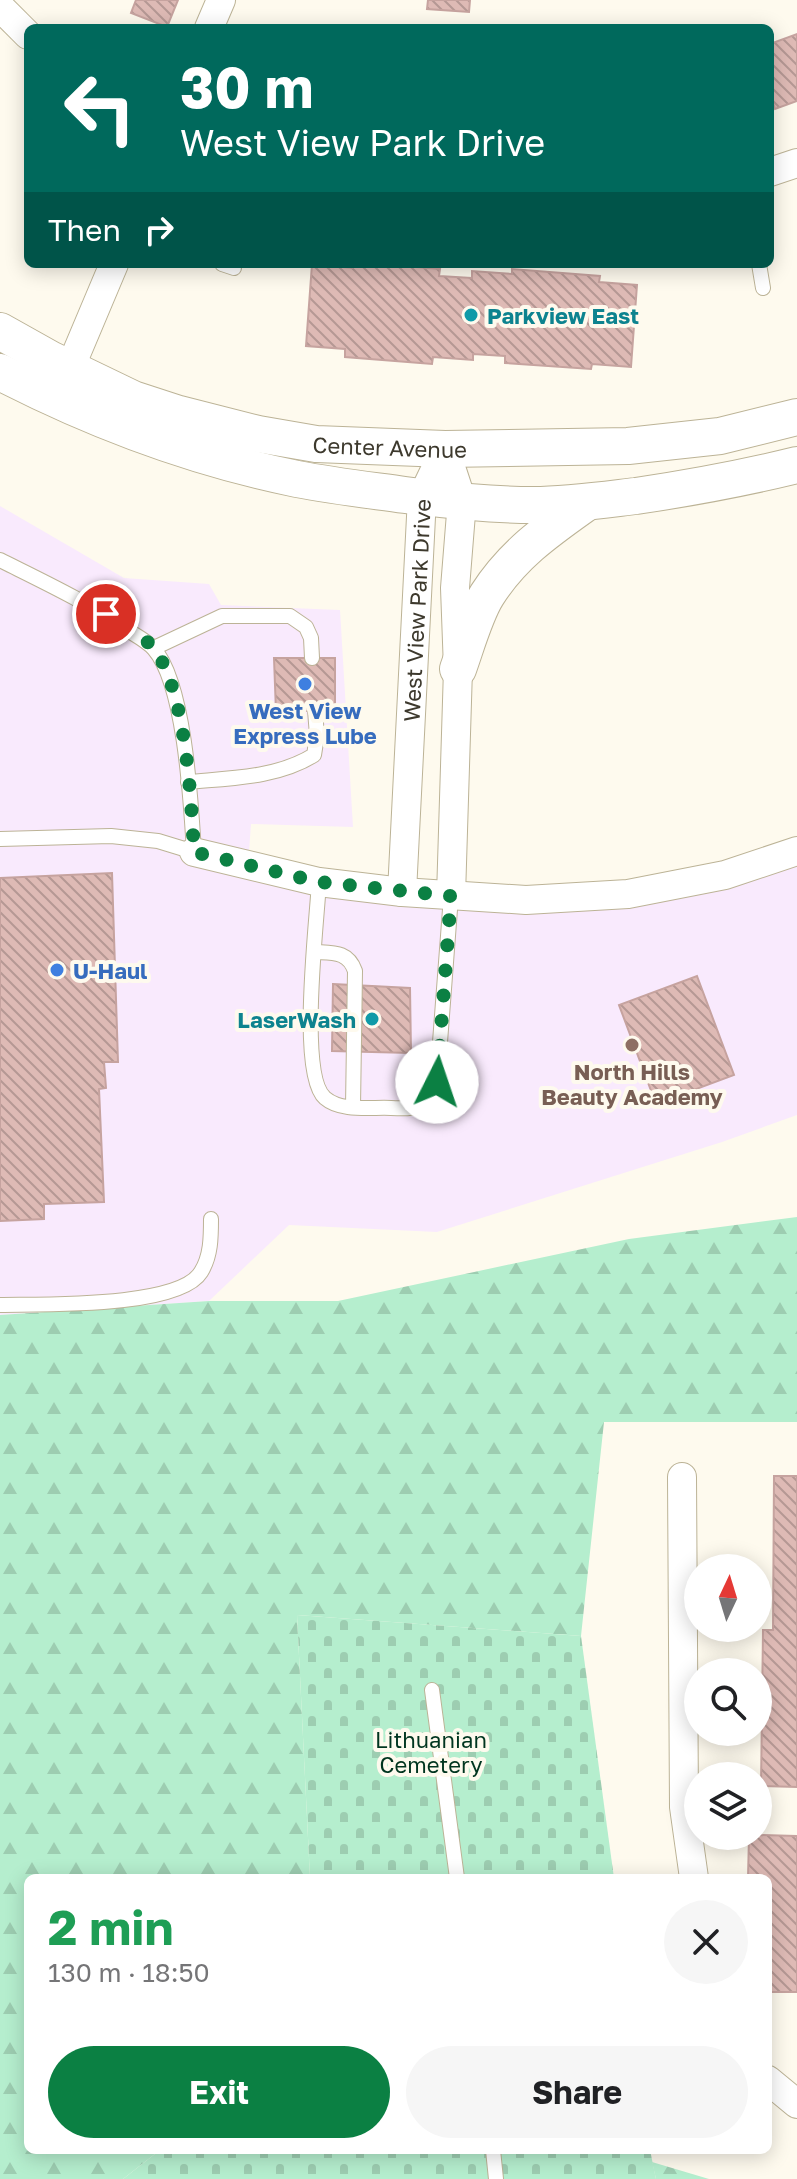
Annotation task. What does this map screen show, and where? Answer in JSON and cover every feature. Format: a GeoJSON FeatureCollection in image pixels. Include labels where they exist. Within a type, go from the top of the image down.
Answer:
{"type":"FeatureCollection","features":[{"type":"Feature","properties":{"kind":"street"},"geometry":{"type":"LineString","coordinates":[[211,24],[221,0]]}},
{"type":"Feature","properties":{"kind":"street"},"geometry":{"type":"LineString","coordinates":[[0,7],[24,31]]}},
{"type":"Feature","properties":{"kind":"street"},"geometry":{"type":"LineString","coordinates":[[774,171],[797,163]]}},
{"type":"Feature","properties":{"kind":"street"},"geometry":{"type":"LineString","coordinates":[[63,385],[112,268]]}},
{"type":"Feature","properties":{"kind":"street","name":"Center Avenue"},"geometry":{"type":"LineString","coordinates":[[0,331],[63,385],[123,427],[205,455],[296,479],[422,497],[533,505],[586,503],[744,478],[797,465]]}},
{"type":"Feature","properties":{"kind":"street","name":"Center Avenue"},"geometry":{"type":"LineString","coordinates":[[0,372],[133,399],[258,434],[316,444],[445,449],[628,446],[720,436],[797,417]]}},
{"type":"Feature","properties":{"kind":"street","name":"West View Park Drive"},"geometry":{"type":"LineString","coordinates":[[402,892],[422,497],[445,449]]}},
{"type":"Feature","properties":{"kind":"street","name":"West View Park Drive"},"geometry":{"type":"LineString","coordinates":[[445,449],[462,501],[455,588],[458,669],[451,896]]}},
{"type":"Feature","properties":{"kind":"street"},"geometry":{"type":"LineString","coordinates":[[458,669],[486,597],[507,568],[534,540],[586,503]]}},
{"type":"Feature","properties":{"kind":"street"},"geometry":{"type":"LineString","coordinates":[[194,852],[319,882],[402,892],[526,900],[628,894],[725,875],[797,851]]}},
{"type":"Feature","properties":{"kind":"street"},"geometry":{"type":"LineString","coordinates":[[682,1477],[684,1807],[693,1874]]}},
{"type":"Feature","properties":{"kind":"street"},"geometry":{"type":"LineString","coordinates":[[772,2083],[797,2104]]}},
{"type":"Feature","properties":{"kind":"lane"},"geometry":{"type":"LineString","coordinates":[[760,268],[763,288]]}},
{"type":"Feature","properties":{"kind":"lane"},"geometry":{"type":"LineString","coordinates":[[0,560],[106,614],[154,648],[167,672],[180,717],[194,852],[158,841],[111,836],[0,839]]}},
{"type":"Feature","properties":{"kind":"lane"},"geometry":{"type":"LineString","coordinates":[[154,648],[222,616],[290,616],[306,627],[311,638],[312,658]]}},
{"type":"Feature","properties":{"kind":"lane"},"geometry":{"type":"LineString","coordinates":[[188,782],[254,776],[301,763],[314,755],[317,736],[315,710]]}},
{"type":"Feature","properties":{"kind":"lane"},"geometry":{"type":"LineString","coordinates":[[319,882],[310,1030],[315,1081],[324,1098],[340,1106],[413,1109],[427,1103],[435,1092],[451,896]]}},
{"type":"Feature","properties":{"kind":"lane"},"geometry":{"type":"LineString","coordinates":[[315,952],[341,954],[348,958],[355,971],[353,1107]]}},
{"type":"Feature","properties":{"kind":"lane"},"geometry":{"type":"LineString","coordinates":[[0,1305],[139,1299],[176,1291],[201,1275],[210,1250],[211,1219]]}},
{"type":"Feature","properties":{"kind":"lane"},"geometry":{"type":"LineString","coordinates":[[432,1690],[456,1874]]}},
{"type":"Feature","properties":{"kind":"lane"},"geometry":{"type":"LineString","coordinates":[[493,2154],[496,2179]]}},
{"type":"Feature","properties":{"kind":"shaded area"},"geometry":{"type":"Polygon","coordinates":[[[0,506],[124,578],[209,584],[221,605],[340,610],[353,827],[251,824],[248,865],[527,900],[797,851],[797,1115],[722,1142],[437,1232],[289,1225],[209,1301],[0,1315],[0,506]]]}},
{"type":"Feature","properties":{"kind":"green space"},"geometry":{"type":"Polygon","coordinates":[[[797,1217],[797,1422],[604,1422],[581,1636],[297,1615],[310,1874],[24,1874],[24,2154],[155,2154],[123,2179],[0,2179],[0,1315],[209,1301],[338,1301],[629,1239],[797,1217]]]}},
{"type":"Feature","properties":{"kind":"green space","name":"Lithuanian Cemetery"},"geometry":{"type":"Polygon","coordinates":[[[297,1615],[581,1636],[613,1874],[310,1874],[297,1615]]]}},
{"type":"Feature","properties":{"kind":"green space"},"geometry":{"type":"Polygon","coordinates":[[[155,2154],[651,2154],[656,2179],[123,2179],[155,2154]]]}},
{"type":"Feature","properties":{"kind":"green space"},"geometry":{"type":"Polygon","coordinates":[[[652,2162],[709,2179],[656,2179],[652,2162]]]}},
{"type":"Feature","properties":{"kind":"building"},"geometry":{"type":"Polygon","coordinates":[[[136,0],[178,0],[168,24],[159,24],[131,13],[136,0]]]}},
{"type":"Feature","properties":{"kind":"building"},"geometry":{"type":"Polygon","coordinates":[[[428,0],[470,0],[469,12],[427,9],[428,0]]]}},
{"type":"Feature","properties":{"kind":"building"},"geometry":{"type":"Polygon","coordinates":[[[797,34],[797,101],[775,109],[774,106],[774,43],[797,34]]]}},
{"type":"Feature","properties":{"kind":"building","name":"Parkview East"},"geometry":{"type":"Polygon","coordinates":[[[312,268],[428,268],[440,269],[439,276],[472,278],[472,271],[512,274],[512,269],[600,276],[599,282],[637,285],[631,367],[592,364],[591,369],[505,363],[505,356],[473,354],[473,360],[433,357],[432,364],[345,357],[345,349],[306,346],[312,268]]]}},
{"type":"Feature","properties":{"kind":"building","name":"West View Express Lube"},"geometry":{"type":"Polygon","coordinates":[[[274,658],[335,658],[335,710],[276,712],[274,658]]]}},
{"type":"Feature","properties":{"kind":"building","name":"U-Haul"},"geometry":{"type":"Polygon","coordinates":[[[112,873],[118,1062],[104,1062],[106,1088],[99,1089],[104,1202],[44,1204],[44,1219],[0,1221],[0,878],[112,873]]]}},
{"type":"Feature","properties":{"kind":"building"},"geometry":{"type":"Polygon","coordinates":[[[697,976],[734,1075],[656,1104],[619,1005],[697,976]]]}},
{"type":"Feature","properties":{"kind":"building","name":"LaserWash"},"geometry":{"type":"Polygon","coordinates":[[[333,984],[410,988],[411,1053],[332,1051],[333,984]]]}},
{"type":"Feature","properties":{"kind":"building"},"geometry":{"type":"Polygon","coordinates":[[[774,1476],[797,1476],[797,1787],[772,1786],[772,1762],[761,1762],[762,1746],[772,1746],[772,1658],[763,1658],[763,1642],[772,1642],[774,1476]]]}},
{"type":"Feature","properties":{"kind":"building"},"geometry":{"type":"Polygon","coordinates":[[[772,1835],[797,1836],[797,1992],[772,1992],[772,1874],[748,1874],[749,1850],[772,1850],[772,1835]]]}},
{"type":"Feature","properties":{"kind":"place","name":"Parkview East"},"geometry":{"type":"Point","coordinates":[471,315]}},
{"type":"Feature","properties":{"kind":"place","name":"West View Express Lube"},"geometry":{"type":"Point","coordinates":[305,684]}},
{"type":"Feature","properties":{"kind":"place","name":"U-Haul"},"geometry":{"type":"Point","coordinates":[57,970]}},
{"type":"Feature","properties":{"kind":"place","name":"LaserWash"},"geometry":{"type":"Point","coordinates":[372,1019]}},
{"type":"Feature","properties":{"kind":"place","name":"North Hills Beauty Academy"},"geometry":{"type":"Point","coordinates":[632,1045]}},
{"type":"Feature","properties":{"kind":"route"},"geometry":{"type":"LineString","coordinates":[[106,614],[154,648],[167,672],[180,717],[194,852],[319,882],[451,896],[437,1082]]}}]}
